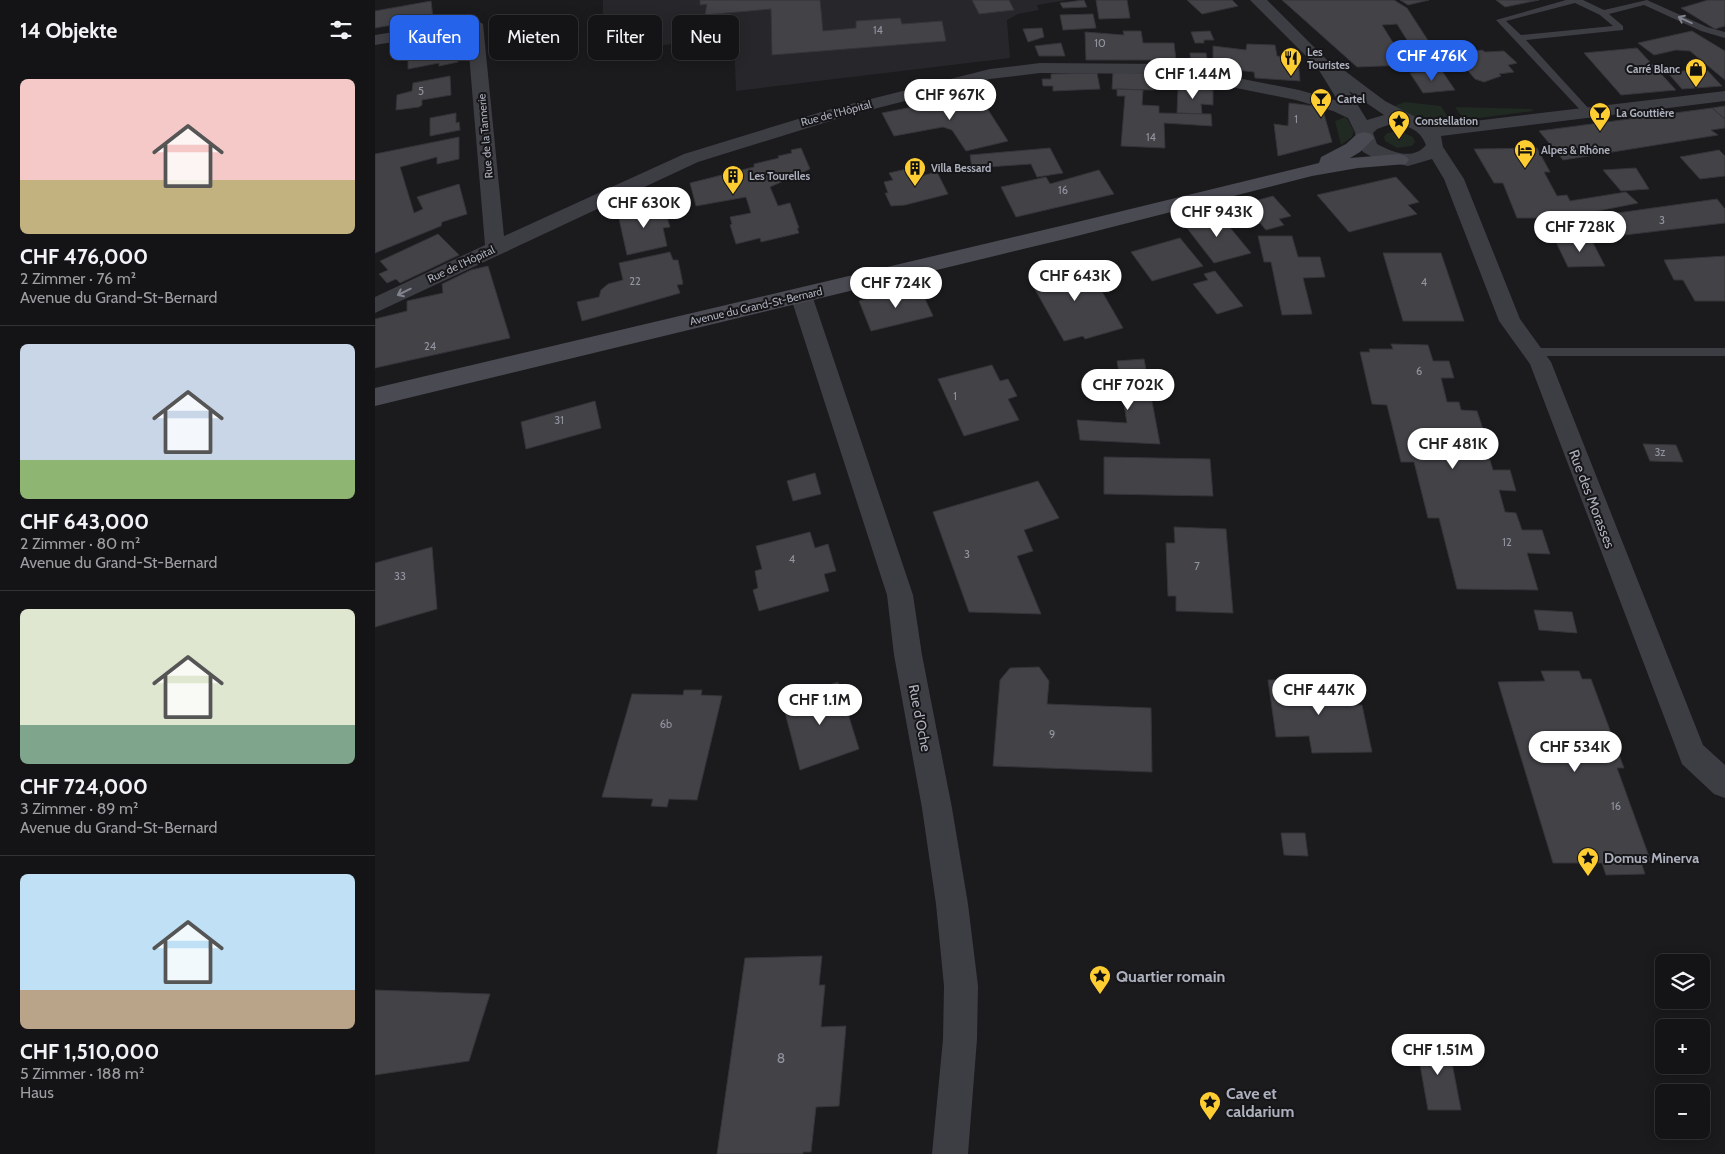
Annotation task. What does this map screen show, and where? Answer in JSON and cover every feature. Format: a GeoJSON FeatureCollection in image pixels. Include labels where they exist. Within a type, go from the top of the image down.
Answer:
{"type":"FeatureCollection","features":[{"type":"Feature","properties":{"kind":"street"},"geometry":{"type":"LineString","coordinates":[[1258,0],[1324,64],[1379,104],[1426,134]]}},
{"type":"Feature","properties":{"kind":"street","name":"Rue de la Tannerie"},"geometry":{"type":"LineString","coordinates":[[375,40],[475,24],[495,248]]}},
{"type":"Feature","properties":{"kind":"street","name":"Rue des Morasses"},"geometry":{"type":"LineString","coordinates":[[1324,64],[1355,115],[1368,146],[1377,153],[1403,160],[1442,183],[1465,208]]}},
{"type":"Feature","properties":{"kind":"street","name":"Rue de l'Hôpital"},"geometry":{"type":"LineString","coordinates":[[375,306],[495,248],[691,158],[837,113],[990,74],[1040,68],[1157,68],[1299,95],[1339,107],[1355,115]]}},
{"type":"Feature","properties":{"kind":"street"},"geometry":{"type":"LineString","coordinates":[[1299,95],[1342,95],[1358,100],[1391,120],[1426,134],[1587,112],[1725,96]]}},
{"type":"Feature","properties":{"kind":"street"},"geometry":{"type":"LineString","coordinates":[[1364,135],[1373,123],[1391,120]]}},
{"type":"Feature","properties":{"kind":"street"},"geometry":{"type":"LineString","coordinates":[[1403,160],[1425,157],[1426,134]]}},
{"type":"Feature","properties":{"kind":"street","name":"Rue des Morasses"},"geometry":{"type":"LineString","coordinates":[[1426,134],[1450,168],[1510,321],[1540,362],[1692,754],[1725,784]]}},
{"type":"Feature","properties":{"kind":"street","name":"Avenue du Grand-St-Bernard"},"geometry":{"type":"LineString","coordinates":[[1311,170],[1353,148],[1364,135]]}},
{"type":"Feature","properties":{"kind":"street","name":"Avenue du Grand-St-Bernard"},"geometry":{"type":"LineString","coordinates":[[375,397],[1311,170],[1358,162],[1403,160]]}},
{"type":"Feature","properties":{"kind":"street","name":"Rue d'Oche"},"geometry":{"type":"LineString","coordinates":[[801,295],[900,595],[908,655],[946,865],[961,986],[960,1039],[950,1154]]}},
{"type":"Feature","properties":{"kind":"lane"},"geometry":{"type":"LineString","coordinates":[[1519,38],[1620,28],[1603,13],[1576,0],[1500,20],[1587,112]]}},
{"type":"Feature","properties":{"kind":"lane"},"geometry":{"type":"LineString","coordinates":[[1603,13],[1645,2],[1704,29],[1725,35]]}},
{"type":"Feature","properties":{"kind":"lane"},"geometry":{"type":"LineString","coordinates":[[1534,352],[1725,352]]}},
{"type":"Feature","properties":{"kind":"shaded area"},"geometry":{"type":"Polygon","coordinates":[[[603,0],[1068,0],[1037,5],[1039,10],[1018,14],[1007,20],[1010,58],[736,91],[735,60],[739,60],[739,15],[672,15],[672,44],[662,45],[662,15],[603,15],[603,0]]]}},
{"type":"Feature","properties":{"kind":"shaded area"},"geometry":{"type":"Polygon","coordinates":[[[1405,102],[1441,106],[1450,120],[1417,117],[1391,107],[1405,102]]]}},
{"type":"Feature","properties":{"kind":"shaded area"},"geometry":{"type":"Polygon","coordinates":[[[1455,107],[1531,109],[1534,111],[1464,120],[1455,107]]]}},
{"type":"Feature","properties":{"kind":"shaded area"},"geometry":{"type":"Polygon","coordinates":[[[1346,117],[1354,131],[1352,137],[1341,145],[1335,121],[1346,117]]]}},
{"type":"Feature","properties":{"kind":"shaded area"},"geometry":{"type":"Polygon","coordinates":[[[1400,131],[1413,137],[1415,142],[1412,146],[1397,148],[1385,141],[1384,137],[1387,133],[1400,131]]]}},
{"type":"Feature","properties":{"kind":"building"},"geometry":{"type":"Polygon","coordinates":[[[700,0],[820,0],[823,31],[856,28],[856,21],[900,18],[902,24],[942,21],[946,41],[772,55],[771,9],[705,15],[707,4],[700,5],[700,0]]]}},
{"type":"Feature","properties":{"kind":"building"},"geometry":{"type":"Polygon","coordinates":[[[972,0],[1009,0],[1014,10],[979,14],[972,0]]]}},
{"type":"Feature","properties":{"kind":"building"},"geometry":{"type":"Polygon","coordinates":[[[1084,0],[1087,7],[1063,8],[1060,3],[1084,0]]]}},
{"type":"Feature","properties":{"kind":"building"},"geometry":{"type":"Polygon","coordinates":[[[1096,0],[1127,0],[1130,18],[1099,19],[1096,0]]]}},
{"type":"Feature","properties":{"kind":"building"},"geometry":{"type":"Polygon","coordinates":[[[1187,0],[1232,0],[1238,6],[1202,14],[1187,0]]]}},
{"type":"Feature","properties":{"kind":"building"},"geometry":{"type":"Polygon","coordinates":[[[1282,0],[1394,0],[1407,8],[1442,62],[1422,64],[1397,24],[1382,25],[1407,65],[1357,67],[1282,0]]]}},
{"type":"Feature","properties":{"kind":"building"},"geometry":{"type":"Polygon","coordinates":[[[1400,0],[1429,0],[1408,5],[1400,0]]]}},
{"type":"Feature","properties":{"kind":"building"},"geometry":{"type":"Polygon","coordinates":[[[1496,0],[1539,0],[1505,7],[1496,0]]]}},
{"type":"Feature","properties":{"kind":"building"},"geometry":{"type":"Polygon","coordinates":[[[1708,0],[1725,0],[1725,26],[1715,29],[1681,8],[1708,0]]]}},
{"type":"Feature","properties":{"kind":"building"},"geometry":{"type":"Polygon","coordinates":[[[431,1],[433,15],[390,15],[390,25],[375,28],[375,11],[431,1]]]}},
{"type":"Feature","properties":{"kind":"building"},"geometry":{"type":"Polygon","coordinates":[[[1093,14],[1096,28],[1063,30],[1060,15],[1093,14]]]}},
{"type":"Feature","properties":{"kind":"building"},"geometry":{"type":"Polygon","coordinates":[[[1042,28],[1044,37],[1028,42],[1023,29],[1042,28]]]}},
{"type":"Feature","properties":{"kind":"building"},"geometry":{"type":"Polygon","coordinates":[[[1123,31],[1141,31],[1143,43],[1174,43],[1176,60],[1086,60],[1085,32],[1124,35],[1123,31]]]}},
{"type":"Feature","properties":{"kind":"building"},"geometry":{"type":"Polygon","coordinates":[[[1210,31],[1214,40],[1204,40],[1204,43],[1195,43],[1191,32],[1210,31]]]}},
{"type":"Feature","properties":{"kind":"building"},"geometry":{"type":"Polygon","coordinates":[[[1692,31],[1725,51],[1725,80],[1690,51],[1676,50],[1654,55],[1638,43],[1692,31]]]}},
{"type":"Feature","properties":{"kind":"building"},"geometry":{"type":"Polygon","coordinates":[[[1061,43],[1065,56],[1039,56],[1035,46],[1061,43]]]}},
{"type":"Feature","properties":{"kind":"building"},"geometry":{"type":"Polygon","coordinates":[[[1247,44],[1275,45],[1277,56],[1298,59],[1300,81],[1255,78],[1254,72],[1213,67],[1213,46],[1246,50],[1247,44]]]}},
{"type":"Feature","properties":{"kind":"building"},"geometry":{"type":"Polygon","coordinates":[[[1637,48],[1676,90],[1621,95],[1584,53],[1637,48]]]}},
{"type":"Feature","properties":{"kind":"building"},"geometry":{"type":"Polygon","coordinates":[[[1482,50],[1485,52],[1504,51],[1517,63],[1508,65],[1514,72],[1499,74],[1501,76],[1484,82],[1475,79],[1454,55],[1482,50]]]}},
{"type":"Feature","properties":{"kind":"building"},"geometry":{"type":"Polygon","coordinates":[[[1190,53],[1206,53],[1208,64],[1191,64],[1190,53]]]}},
{"type":"Feature","properties":{"kind":"building"},"geometry":{"type":"Polygon","coordinates":[[[408,60],[458,60],[458,62],[439,66],[439,63],[408,69],[408,60]]]}},
{"type":"Feature","properties":{"kind":"building"},"geometry":{"type":"Polygon","coordinates":[[[1705,68],[1722,86],[1682,89],[1668,73],[1705,68]]]}},
{"type":"Feature","properties":{"kind":"building"},"geometry":{"type":"Polygon","coordinates":[[[1442,71],[1455,90],[1423,93],[1410,73],[1442,71]]]}},
{"type":"Feature","properties":{"kind":"building"},"geometry":{"type":"Polygon","coordinates":[[[1113,72],[1155,74],[1154,90],[1112,89],[1113,72]]]}},
{"type":"Feature","properties":{"kind":"building"},"geometry":{"type":"Polygon","coordinates":[[[1097,73],[1100,89],[1053,91],[1053,86],[1043,86],[1042,79],[1051,79],[1051,74],[1097,73]]]}},
{"type":"Feature","properties":{"kind":"building"},"geometry":{"type":"Polygon","coordinates":[[[1155,74],[1211,83],[1210,90],[1154,87],[1155,74]]]}},
{"type":"Feature","properties":{"kind":"building"},"geometry":{"type":"Polygon","coordinates":[[[450,76],[451,95],[422,100],[422,105],[419,107],[396,110],[397,95],[412,91],[413,83],[450,76]]]}},
{"type":"Feature","properties":{"kind":"building"},"geometry":{"type":"Polygon","coordinates":[[[1178,88],[1213,90],[1213,105],[1201,104],[1202,114],[1177,113],[1178,88]]]}},
{"type":"Feature","properties":{"kind":"building"},"geometry":{"type":"Polygon","coordinates":[[[1117,89],[1143,90],[1142,105],[1159,106],[1159,113],[1211,114],[1212,126],[1164,123],[1165,148],[1121,146],[1125,96],[1117,96],[1117,89]]]}},
{"type":"Feature","properties":{"kind":"building"},"geometry":{"type":"Polygon","coordinates":[[[978,94],[1008,141],[966,151],[952,130],[943,127],[894,136],[882,113],[978,94]]]}},
{"type":"Feature","properties":{"kind":"building"},"geometry":{"type":"Polygon","coordinates":[[[1289,103],[1322,107],[1332,142],[1278,156],[1274,124],[1288,126],[1289,103]]]}},
{"type":"Feature","properties":{"kind":"building"},"geometry":{"type":"Polygon","coordinates":[[[1725,106],[1725,119],[1712,108],[1725,106]]]}},
{"type":"Feature","properties":{"kind":"building"},"geometry":{"type":"Polygon","coordinates":[[[1712,108],[1725,119],[1725,128],[1711,130],[1718,135],[1563,160],[1539,131],[1712,108]]]}},
{"type":"Feature","properties":{"kind":"building"},"geometry":{"type":"Polygon","coordinates":[[[456,113],[456,123],[459,122],[460,130],[430,136],[430,118],[456,113]]]}},
{"type":"Feature","properties":{"kind":"building"},"geometry":{"type":"Polygon","coordinates":[[[459,137],[459,159],[437,164],[437,157],[400,167],[414,213],[423,209],[417,197],[459,184],[467,214],[442,222],[441,226],[375,253],[375,154],[459,137]]]}},
{"type":"Feature","properties":{"kind":"building","name":"Les Tourelles"},"geometry":{"type":"Polygon","coordinates":[[[801,148],[810,169],[770,187],[778,206],[790,203],[799,233],[761,242],[760,238],[736,244],[730,225],[732,224],[730,217],[751,213],[746,197],[696,206],[690,183],[754,167],[754,164],[779,158],[778,156],[792,153],[791,150],[801,148]]]}},
{"type":"Feature","properties":{"kind":"building"},"geometry":{"type":"Polygon","coordinates":[[[1050,148],[1063,173],[1037,177],[1031,164],[972,168],[970,155],[1050,148]]]}},
{"type":"Feature","properties":{"kind":"building"},"geometry":{"type":"Polygon","coordinates":[[[1537,148],[1550,172],[1544,172],[1557,196],[1567,195],[1570,201],[1626,192],[1638,203],[1588,213],[1590,218],[1517,218],[1503,183],[1494,183],[1474,149],[1537,148]]]}},
{"type":"Feature","properties":{"kind":"building"},"geometry":{"type":"Polygon","coordinates":[[[1719,150],[1725,156],[1725,176],[1700,179],[1680,157],[1719,150]]]}},
{"type":"Feature","properties":{"kind":"building","name":"Villa Bessard"},"geometry":{"type":"Polygon","coordinates":[[[916,167],[921,176],[937,172],[948,194],[905,205],[891,206],[885,193],[888,193],[884,182],[893,180],[889,173],[916,167]]]}},
{"type":"Feature","properties":{"kind":"building"},"geometry":{"type":"Polygon","coordinates":[[[1636,168],[1649,189],[1621,191],[1603,170],[1636,168]]]}},
{"type":"Feature","properties":{"kind":"building"},"geometry":{"type":"Polygon","coordinates":[[[1099,170],[1114,194],[1016,217],[1001,187],[1046,177],[1050,184],[1099,170]]]}},
{"type":"Feature","properties":{"kind":"building"},"geometry":{"type":"Polygon","coordinates":[[[1396,177],[1419,202],[1408,205],[1417,214],[1349,232],[1317,195],[1396,177]]]}},
{"type":"Feature","properties":{"kind":"building"},"geometry":{"type":"Polygon","coordinates":[[[1273,196],[1291,216],[1279,219],[1284,225],[1266,230],[1260,223],[1256,224],[1240,205],[1273,196]]]}},
{"type":"Feature","properties":{"kind":"building"},"geometry":{"type":"Polygon","coordinates":[[[1717,199],[1725,209],[1725,223],[1608,237],[1596,216],[1717,199]]]}},
{"type":"Feature","properties":{"kind":"building"},"geometry":{"type":"Polygon","coordinates":[[[657,205],[659,212],[665,211],[670,227],[663,228],[667,246],[627,255],[618,214],[657,205]]]}},
{"type":"Feature","properties":{"kind":"building"},"geometry":{"type":"Polygon","coordinates":[[[1218,213],[1251,253],[1214,263],[1183,223],[1218,213]]]}},
{"type":"Feature","properties":{"kind":"building"},"geometry":{"type":"Polygon","coordinates":[[[438,234],[459,255],[400,283],[396,279],[387,283],[379,274],[388,270],[380,261],[438,234]]]}},
{"type":"Feature","properties":{"kind":"building"},"geometry":{"type":"Polygon","coordinates":[[[1258,236],[1292,236],[1298,257],[1320,257],[1325,277],[1303,278],[1312,314],[1282,315],[1271,262],[1264,262],[1258,236]]]}},
{"type":"Feature","properties":{"kind":"building"},"geometry":{"type":"Polygon","coordinates":[[[1180,238],[1203,266],[1152,281],[1131,252],[1180,238]]]}},
{"type":"Feature","properties":{"kind":"building"},"geometry":{"type":"Polygon","coordinates":[[[1591,239],[1605,266],[1568,267],[1555,240],[1591,239]]]}},
{"type":"Feature","properties":{"kind":"building"},"geometry":{"type":"Polygon","coordinates":[[[670,252],[673,260],[678,260],[683,284],[677,285],[680,293],[582,321],[577,302],[599,297],[601,290],[608,284],[623,280],[619,263],[670,252]]]}},
{"type":"Feature","properties":{"kind":"building"},"geometry":{"type":"Polygon","coordinates":[[[1383,253],[1441,253],[1464,321],[1403,321],[1383,253]]]}},
{"type":"Feature","properties":{"kind":"building"},"geometry":{"type":"Polygon","coordinates":[[[1725,256],[1725,301],[1695,301],[1683,280],[1674,280],[1664,260],[1725,256]]]}},
{"type":"Feature","properties":{"kind":"building"},"geometry":{"type":"Polygon","coordinates":[[[1085,262],[1123,328],[1085,339],[1083,336],[1064,341],[1028,277],[1085,262]]]}},
{"type":"Feature","properties":{"kind":"building"},"geometry":{"type":"Polygon","coordinates":[[[488,266],[510,338],[375,368],[375,319],[407,311],[407,301],[443,293],[442,284],[471,270],[488,266]]]}},
{"type":"Feature","properties":{"kind":"building"},"geometry":{"type":"Polygon","coordinates":[[[1215,271],[1243,306],[1217,314],[1193,284],[1208,280],[1204,274],[1215,271]]]}},
{"type":"Feature","properties":{"kind":"building"},"geometry":{"type":"Polygon","coordinates":[[[919,286],[933,316],[871,331],[859,301],[919,286]]]}},
{"type":"Feature","properties":{"kind":"building"},"geometry":{"type":"Polygon","coordinates":[[[1391,344],[1428,345],[1433,361],[1449,361],[1454,378],[1441,378],[1447,402],[1459,402],[1461,410],[1477,411],[1484,432],[1471,432],[1479,457],[1489,457],[1493,470],[1510,470],[1516,491],[1499,490],[1505,512],[1516,513],[1522,530],[1542,530],[1550,554],[1527,553],[1538,590],[1457,589],[1439,518],[1428,518],[1414,462],[1401,462],[1387,405],[1372,404],[1360,352],[1370,352],[1369,349],[1393,349],[1391,344]]]}},
{"type":"Feature","properties":{"kind":"building"},"geometry":{"type":"Polygon","coordinates":[[[1144,359],[1160,444],[1080,440],[1077,420],[1127,423],[1117,361],[1144,359]]]}},
{"type":"Feature","properties":{"kind":"building"},"geometry":{"type":"Polygon","coordinates":[[[992,365],[1000,381],[1008,379],[1017,396],[1008,399],[1019,420],[964,436],[938,379],[992,365]]]}},
{"type":"Feature","properties":{"kind":"building"},"geometry":{"type":"Polygon","coordinates":[[[595,401],[601,428],[526,449],[521,422],[595,401]]]}},
{"type":"Feature","properties":{"kind":"building"},"geometry":{"type":"Polygon","coordinates":[[[1643,444],[1676,445],[1683,462],[1650,461],[1643,444]]]}},
{"type":"Feature","properties":{"kind":"building"},"geometry":{"type":"Polygon","coordinates":[[[1104,457],[1210,459],[1213,496],[1104,494],[1104,457]]]}},
{"type":"Feature","properties":{"kind":"building"},"geometry":{"type":"Polygon","coordinates":[[[815,473],[821,494],[793,501],[787,481],[815,473]]]}},
{"type":"Feature","properties":{"kind":"building"},"geometry":{"type":"Polygon","coordinates":[[[1038,481],[1059,518],[1024,530],[1033,551],[1017,556],[1041,614],[969,612],[933,512],[1038,481]]]}},
{"type":"Feature","properties":{"kind":"building"},"geometry":{"type":"Polygon","coordinates":[[[1174,527],[1226,529],[1233,613],[1176,611],[1176,596],[1168,596],[1166,543],[1175,543],[1174,527]]]}},
{"type":"Feature","properties":{"kind":"building"},"geometry":{"type":"Polygon","coordinates":[[[810,532],[815,548],[828,544],[836,571],[824,574],[829,591],[759,611],[753,590],[758,588],[755,571],[762,569],[756,546],[810,532]]]}},
{"type":"Feature","properties":{"kind":"building"},"geometry":{"type":"Polygon","coordinates":[[[432,547],[437,609],[375,627],[375,563],[432,547]]]}},
{"type":"Feature","properties":{"kind":"building"},"geometry":{"type":"Polygon","coordinates":[[[1534,610],[1572,612],[1577,633],[1539,630],[1534,610]]]}},
{"type":"Feature","properties":{"kind":"building"},"geometry":{"type":"Polygon","coordinates":[[[1039,667],[1049,681],[1047,704],[1151,708],[1152,772],[993,766],[1000,680],[1010,668],[1039,667]]]}},
{"type":"Feature","properties":{"kind":"building"},"geometry":{"type":"Polygon","coordinates":[[[1541,671],[1579,671],[1582,679],[1591,679],[1624,768],[1617,768],[1651,862],[1641,862],[1645,874],[1606,875],[1602,863],[1553,863],[1498,682],[1545,681],[1541,671]]]}},
{"type":"Feature","properties":{"kind":"building"},"geometry":{"type":"Polygon","coordinates":[[[1340,679],[1345,705],[1362,705],[1372,752],[1312,753],[1309,736],[1276,737],[1268,680],[1340,679]]]}},
{"type":"Feature","properties":{"kind":"building"},"geometry":{"type":"Polygon","coordinates":[[[838,682],[859,749],[800,770],[782,701],[838,682]]]}},
{"type":"Feature","properties":{"kind":"building"},"geometry":{"type":"Polygon","coordinates":[[[684,690],[702,690],[701,695],[722,696],[697,800],[669,799],[667,807],[651,806],[653,799],[602,797],[632,694],[683,695],[684,690]]]}},
{"type":"Feature","properties":{"kind":"building"},"geometry":{"type":"Polygon","coordinates":[[[1281,833],[1305,833],[1308,856],[1284,855],[1281,833]]]}},
{"type":"Feature","properties":{"kind":"building"},"geometry":{"type":"Polygon","coordinates":[[[822,956],[819,985],[825,985],[821,1027],[846,1026],[839,1106],[816,1107],[811,1152],[803,1152],[803,1154],[717,1154],[745,958],[822,956]]]}},
{"type":"Feature","properties":{"kind":"building"},"geometry":{"type":"Polygon","coordinates":[[[375,990],[490,994],[469,1061],[375,1075],[375,990]]]}},
{"type":"Feature","properties":{"kind":"building"},"geometry":{"type":"Polygon","coordinates":[[[1416,1042],[1448,1042],[1461,1110],[1428,1110],[1416,1042]]]}},
{"type":"Feature","properties":{"kind":"place","name":"Les Touristes"},"geometry":{"type":"Point","coordinates":[1291,77]}},
{"type":"Feature","properties":{"kind":"place","name":"Carré Blanc"},"geometry":{"type":"Point","coordinates":[1696,88]}},
{"type":"Feature","properties":{"kind":"place","name":"Cartel"},"geometry":{"type":"Point","coordinates":[1321,118]}},
{"type":"Feature","properties":{"kind":"place","name":"La Gouttière"},"geometry":{"type":"Point","coordinates":[1600,132]}},
{"type":"Feature","properties":{"kind":"place","name":"Constellation"},"geometry":{"type":"Point","coordinates":[1399,140]}},
{"type":"Feature","properties":{"kind":"place","name":"Alpes & Rhône"},"geometry":{"type":"Point","coordinates":[1525,169]}},
{"type":"Feature","properties":{"kind":"place","name":"Villa Bessard"},"geometry":{"type":"Point","coordinates":[915,187]}},
{"type":"Feature","properties":{"kind":"place","name":"Les Tourelles"},"geometry":{"type":"Point","coordinates":[733,195]}},
{"type":"Feature","properties":{"kind":"place","name":"Domus Minerva"},"geometry":{"type":"Point","coordinates":[1588,877]}},
{"type":"Feature","properties":{"kind":"place","name":"Quartier romain"},"geometry":{"type":"Point","coordinates":[1100,995]}},
{"type":"Feature","properties":{"kind":"place","name":"Cave et caldarium"},"geometry":{"type":"Point","coordinates":[1210,1121]}}]}
